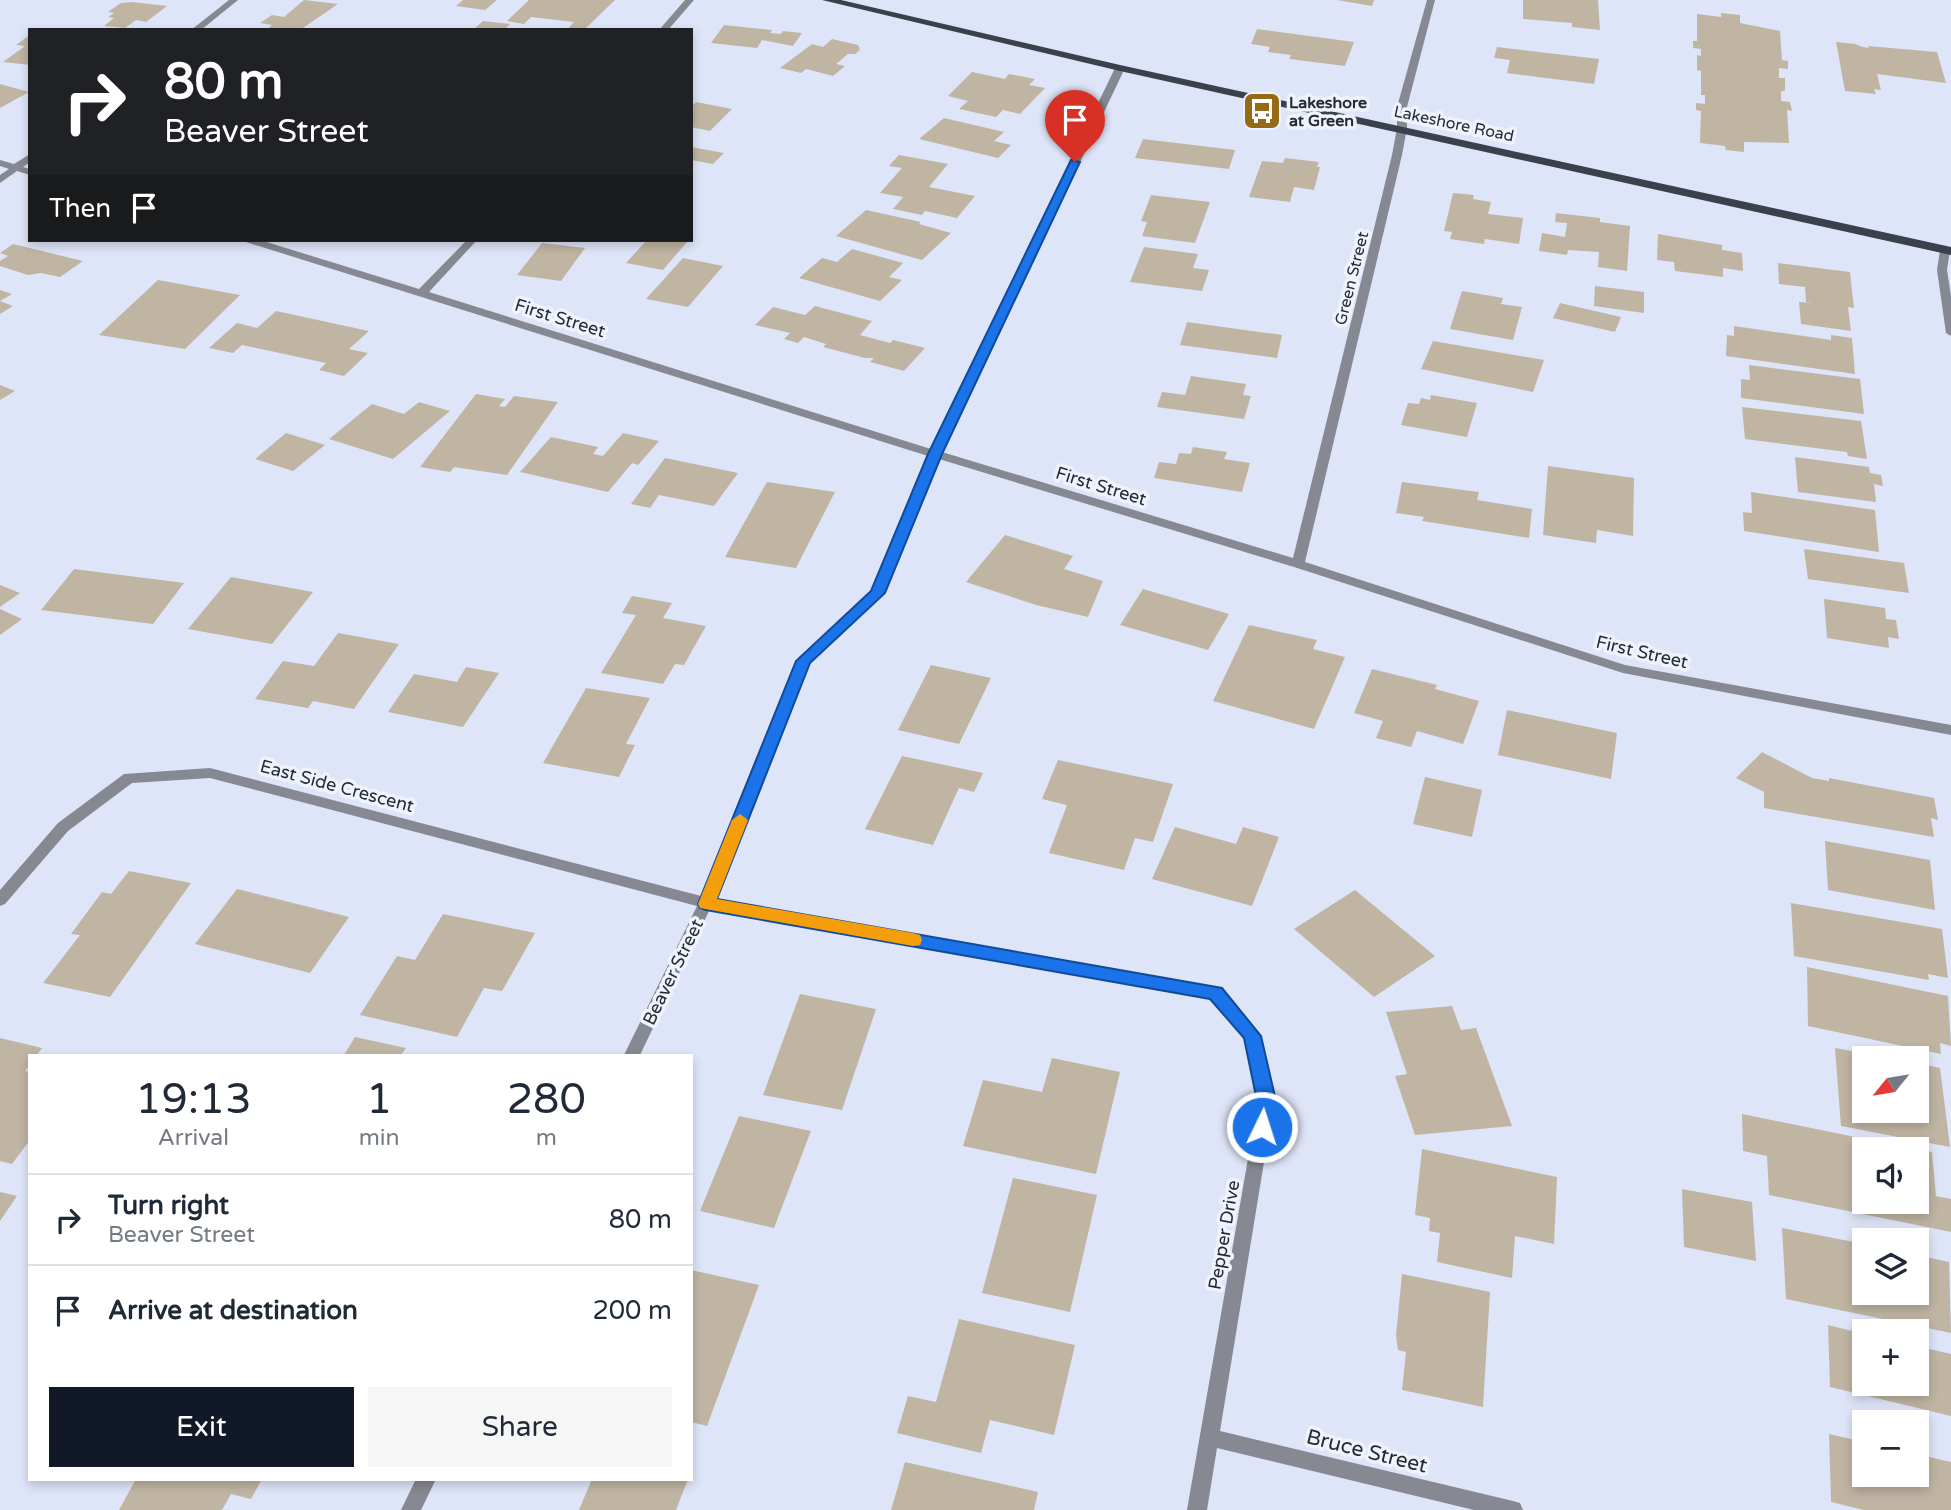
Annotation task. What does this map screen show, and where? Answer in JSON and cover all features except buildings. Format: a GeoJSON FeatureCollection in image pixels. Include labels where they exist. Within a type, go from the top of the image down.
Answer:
{"type":"FeatureCollection","features":[{"type":"Feature","properties":{"kind":"main road","name":"Lakeshore Road"},"geometry":{"type":"LineString","coordinates":[[827,0],[1120,68],[1948,250]]}},
{"type":"Feature","properties":{"kind":"street"},"geometry":{"type":"LineString","coordinates":[[198,28],[234,0]]}},
{"type":"Feature","properties":{"kind":"street"},"geometry":{"type":"LineString","coordinates":[[665,28],[690,0]]}},
{"type":"Feature","properties":{"kind":"street","name":"Green Street"},"geometry":{"type":"LineString","coordinates":[[1298,564],[1402,128],[1402,107],[1431,0]]}},
{"type":"Feature","properties":{"kind":"street","name":"Beaver Street"},"geometry":{"type":"LineString","coordinates":[[632,1054],[706,904],[804,661],[878,593],[935,454],[1120,68]]}},
{"type":"Feature","properties":{"kind":"street"},"geometry":{"type":"LineString","coordinates":[[0,180],[28,159]]}},
{"type":"Feature","properties":{"kind":"street"},"geometry":{"type":"LineString","coordinates":[[0,163],[28,171]]}},
{"type":"Feature","properties":{"kind":"street","name":"First Street"},"geometry":{"type":"LineString","coordinates":[[256,242],[935,454],[1298,564],[1623,669],[1951,730]]}},
{"type":"Feature","properties":{"kind":"street"},"geometry":{"type":"LineString","coordinates":[[422,293],[470,242]]}},
{"type":"Feature","properties":{"kind":"street"},"geometry":{"type":"LineString","coordinates":[[1948,250],[1942,270],[1951,333]]}},
{"type":"Feature","properties":{"kind":"street","name":"East Side Crescent"},"geometry":{"type":"LineString","coordinates":[[0,900],[63,827],[129,778],[210,773],[706,904]]}},
{"type":"Feature","properties":{"kind":"street","name":"Pepper Drive"},"geometry":{"type":"LineString","coordinates":[[706,904],[1216,993],[1252,1036],[1266,1101],[1197,1510]]}},
{"type":"Feature","properties":{"kind":"street","name":"Bruce Street"},"geometry":{"type":"LineString","coordinates":[[1209,1437],[1513,1510]]}},
{"type":"Feature","properties":{"kind":"street"},"geometry":{"type":"LineString","coordinates":[[411,1510],[425,1481]]}},
{"type":"Feature","properties":{"kind":"slow traffic"},"geometry":{"type":"LineString","coordinates":[[740,820],[706,904],[913,940]]}},
{"type":"Feature","properties":{"kind":"place","name":"Lakeshore at Green"},"geometry":{"type":"Point","coordinates":[1262,111]}},
{"type":"Feature","properties":{"kind":"route"},"geometry":{"type":"LineString","coordinates":[[1075,162],[935,454],[878,593],[804,661],[706,904],[1216,993],[1252,1036],[1266,1101],[1262,1127]]}}]}
